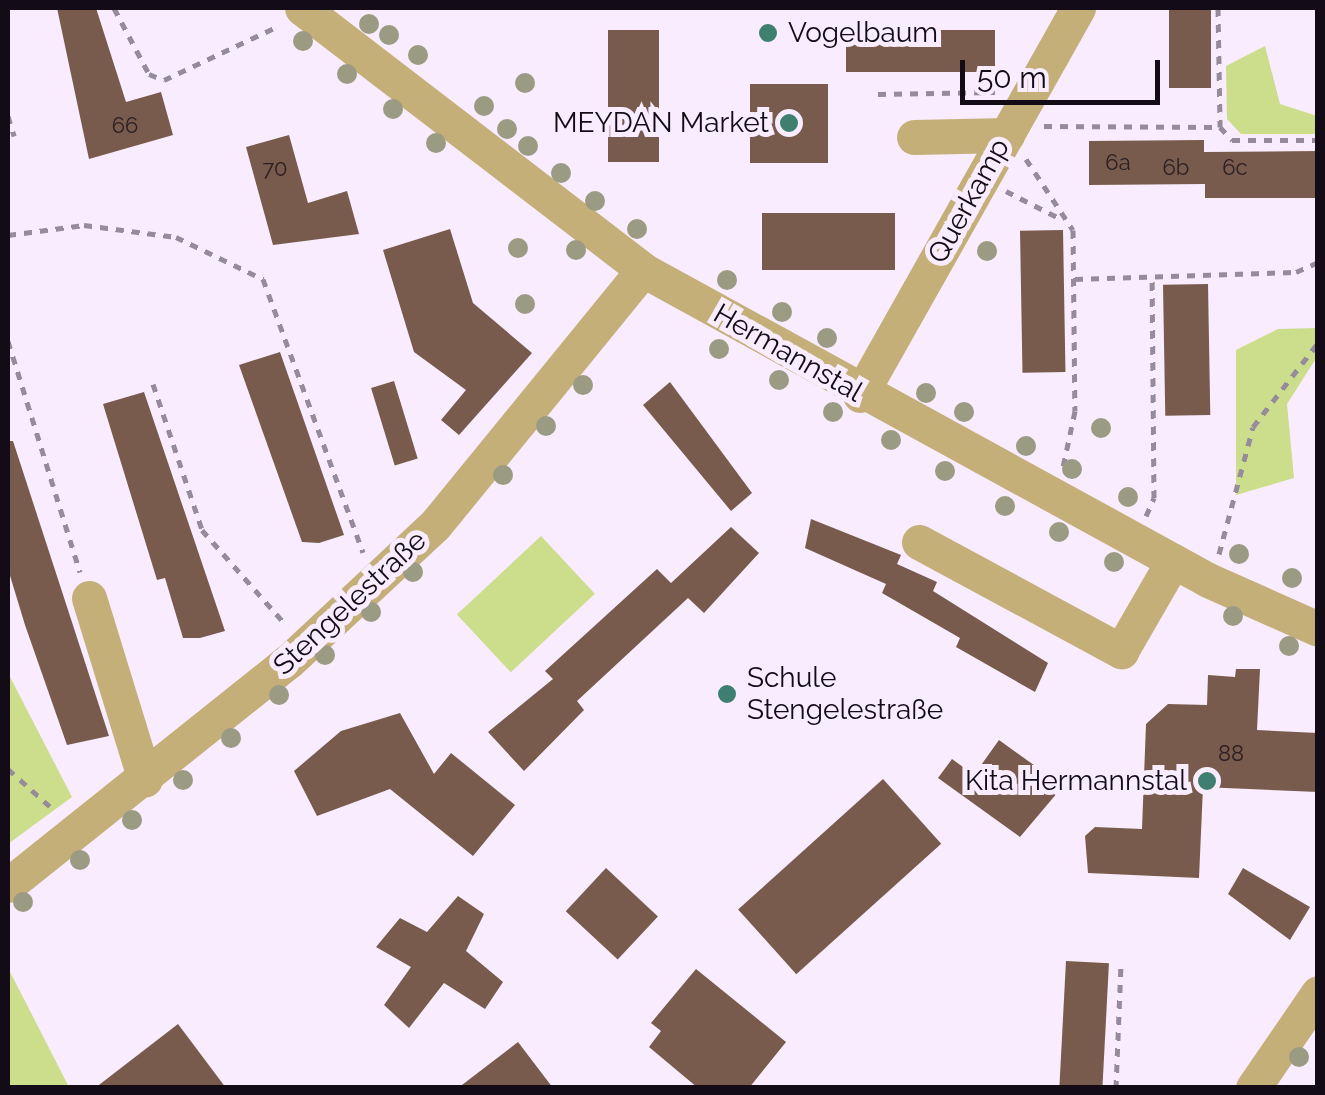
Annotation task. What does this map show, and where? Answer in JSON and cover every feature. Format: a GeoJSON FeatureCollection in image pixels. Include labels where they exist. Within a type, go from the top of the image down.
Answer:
{"type":"FeatureCollection","features":[{"type":"Feature","properties":{"kind":"street","name":"Querkamp"},"geometry":{"type":"LineString","coordinates":[[860,394],[1078,8]]}},
{"type":"Feature","properties":{"kind":"street","name":"Hermannstal"},"geometry":{"type":"LineString","coordinates":[[305,10],[643,270],[1056,500],[1208,580],[1318,629]]}},
{"type":"Feature","properties":{"kind":"street"},"geometry":{"type":"LineString","coordinates":[[914,137],[1009,131]]}},
{"type":"Feature","properties":{"kind":"street","name":"Stengelestraße"},"geometry":{"type":"LineString","coordinates":[[8,886],[78,837],[306,646],[372,583],[481,473],[643,270]]}},
{"type":"Feature","properties":{"kind":"street"},"geometry":{"type":"LineString","coordinates":[[919,542],[1121,651],[1173,562]]}},
{"type":"Feature","properties":{"kind":"street"},"geometry":{"type":"LineString","coordinates":[[88,598],[145,780]]}},
{"type":"Feature","properties":{"kind":"street"},"geometry":{"type":"LineString","coordinates":[[1253,1088],[1318,993]]}},
{"type":"Feature","properties":{"kind":"path"},"geometry":{"type":"LineString","coordinates":[[114,8],[149,74],[164,80],[305,10]]}},
{"type":"Feature","properties":{"kind":"path"},"geometry":{"type":"LineString","coordinates":[[1218,8],[1220,127],[1232,140],[1318,140]]}},
{"type":"Feature","properties":{"kind":"path"},"geometry":{"type":"LineString","coordinates":[[878,94],[1031,92]]}},
{"type":"Feature","properties":{"kind":"path"},"geometry":{"type":"LineString","coordinates":[[8,116],[14,136]]}},
{"type":"Feature","properties":{"kind":"path"},"geometry":{"type":"LineString","coordinates":[[1009,131],[1220,127]]}},
{"type":"Feature","properties":{"kind":"path"},"geometry":{"type":"LineString","coordinates":[[1009,131],[1066,222],[1075,279],[1075,410],[1056,500]]}},
{"type":"Feature","properties":{"kind":"path"},"geometry":{"type":"LineString","coordinates":[[982,178],[1066,222]]}},
{"type":"Feature","properties":{"kind":"path"},"geometry":{"type":"LineString","coordinates":[[8,235],[84,226],[176,238],[263,278],[318,436],[327,434],[372,583]]}},
{"type":"Feature","properties":{"kind":"path"},"geometry":{"type":"LineString","coordinates":[[1075,279],[1296,272],[1318,262]]}},
{"type":"Feature","properties":{"kind":"path"},"geometry":{"type":"LineString","coordinates":[[1134,541],[1154,498],[1152,279]]}},
{"type":"Feature","properties":{"kind":"path"},"geometry":{"type":"LineString","coordinates":[[8,341],[88,598]]}},
{"type":"Feature","properties":{"kind":"path"},"geometry":{"type":"LineString","coordinates":[[1208,580],[1253,427],[1318,343]]}},
{"type":"Feature","properties":{"kind":"path"},"geometry":{"type":"LineString","coordinates":[[153,384],[202,530],[306,646]]}},
{"type":"Feature","properties":{"kind":"path"},"geometry":{"type":"LineString","coordinates":[[8,769],[78,837]]}},
{"type":"Feature","properties":{"kind":"path"},"geometry":{"type":"LineString","coordinates":[[1116,1088],[1121,965]]}},
{"type":"Feature","properties":{"kind":"green space"},"geometry":{"type":"Polygon","coordinates":[[[1265,46],[1280,104],[1317,116],[1317,134],[1241,134],[1227,119],[1226,66],[1265,46]]]}},
{"type":"Feature","properties":{"kind":"green space"},"geometry":{"type":"Polygon","coordinates":[[[1317,328],[1317,357],[1287,404],[1294,478],[1236,495],[1236,350],[1278,329],[1317,328]]]}},
{"type":"Feature","properties":{"kind":"green space"},"geometry":{"type":"Polygon","coordinates":[[[541,536],[595,594],[511,672],[457,614],[541,536]]]}},
{"type":"Feature","properties":{"kind":"green space"},"geometry":{"type":"Polygon","coordinates":[[[8,673],[72,797],[8,844],[8,673]]]}},
{"type":"Feature","properties":{"kind":"green space"},"geometry":{"type":"Polygon","coordinates":[[[8,968],[69,1087],[8,1087],[8,968]]]}},
{"type":"Feature","properties":{"kind":"building"},"geometry":{"type":"Polygon","coordinates":[[[57,8],[96,8],[126,102],[161,92],[173,135],[89,159],[57,8]]]}},
{"type":"Feature","properties":{"kind":"building"},"geometry":{"type":"Polygon","coordinates":[[[1169,8],[1211,8],[1211,88],[1169,88],[1169,8]]]}},
{"type":"Feature","properties":{"kind":"building"},"geometry":{"type":"Polygon","coordinates":[[[608,30],[659,30],[659,162],[608,162],[608,30]]]}},
{"type":"Feature","properties":{"kind":"building"},"geometry":{"type":"Polygon","coordinates":[[[846,30],[995,30],[995,72],[846,72],[846,30]]]}},
{"type":"Feature","properties":{"kind":"building","name":"MEYDAN Market"},"geometry":{"type":"Polygon","coordinates":[[[750,84],[828,84],[828,163],[750,163],[750,84]]]}},
{"type":"Feature","properties":{"kind":"building"},"geometry":{"type":"Polygon","coordinates":[[[289,135],[308,203],[347,191],[359,234],[273,245],[246,147],[289,135]]]}},
{"type":"Feature","properties":{"kind":"building"},"geometry":{"type":"Polygon","coordinates":[[[1204,140],[1204,152],[1318,151],[1318,198],[1205,198],[1205,184],[1089,185],[1089,141],[1204,140]]]}},
{"type":"Feature","properties":{"kind":"building"},"geometry":{"type":"Polygon","coordinates":[[[762,213],[895,213],[895,270],[762,270],[762,213]]]}},
{"type":"Feature","properties":{"kind":"building"},"geometry":{"type":"Polygon","coordinates":[[[450,229],[473,303],[532,353],[459,435],[441,420],[466,390],[414,352],[383,250],[450,229]]]}},
{"type":"Feature","properties":{"kind":"building"},"geometry":{"type":"Polygon","coordinates":[[[1063,230],[1065,372],[1022,373],[1020,231],[1063,230]]]}},
{"type":"Feature","properties":{"kind":"building"},"geometry":{"type":"Polygon","coordinates":[[[1208,284],[1210,415],[1165,416],[1163,285],[1208,284]]]}},
{"type":"Feature","properties":{"kind":"building"},"geometry":{"type":"Polygon","coordinates":[[[280,352],[344,535],[319,543],[302,542],[239,365],[280,352]]]}},
{"type":"Feature","properties":{"kind":"building"},"geometry":{"type":"Polygon","coordinates":[[[394,381],[418,458],[395,465],[371,388],[394,381]]]}},
{"type":"Feature","properties":{"kind":"building"},"geometry":{"type":"Polygon","coordinates":[[[670,382],[752,493],[731,511],[643,405],[670,382]]]}},
{"type":"Feature","properties":{"kind":"building"},"geometry":{"type":"Polygon","coordinates":[[[144,392],[225,631],[183,638],[165,578],[157,580],[103,404],[144,392]]]}},
{"type":"Feature","properties":{"kind":"building"},"geometry":{"type":"Polygon","coordinates":[[[8,441],[13,441],[109,736],[67,745],[25,625],[8,569],[8,441]]]}},
{"type":"Feature","properties":{"kind":"building"},"geometry":{"type":"Polygon","coordinates":[[[811,519],[901,555],[897,564],[937,582],[933,591],[1048,663],[1035,692],[956,647],[960,638],[882,593],[886,584],[805,548],[811,519]]]}},
{"type":"Feature","properties":{"kind":"building"},"geometry":{"type":"Polygon","coordinates":[[[731,527],[759,553],[704,613],[688,598],[577,701],[584,710],[524,771],[488,732],[553,679],[545,671],[657,569],[671,583],[731,527]]]}},
{"type":"Feature","properties":{"kind":"building"},"geometry":{"type":"Polygon","coordinates":[[[1236,669],[1260,669],[1257,730],[1318,733],[1318,792],[1203,787],[1199,878],[1088,873],[1085,836],[1095,827],[1142,829],[1146,724],[1168,704],[1207,705],[1208,675],[1235,677],[1236,669]]]}},
{"type":"Feature","properties":{"kind":"building"},"geometry":{"type":"Polygon","coordinates":[[[400,713],[434,774],[451,753],[515,805],[473,856],[390,789],[317,816],[294,771],[341,731],[400,713]]]}},
{"type":"Feature","properties":{"kind":"building"},"geometry":{"type":"Polygon","coordinates":[[[999,740],[1063,786],[1020,837],[938,778],[952,759],[974,775],[999,740]]]}},
{"type":"Feature","properties":{"kind":"building"},"geometry":{"type":"Polygon","coordinates":[[[883,779],[941,844],[796,974],[738,909],[883,779]]]}},
{"type":"Feature","properties":{"kind":"building"},"geometry":{"type":"Polygon","coordinates":[[[606,868],[658,916],[618,960],[566,911],[606,868]]]}},
{"type":"Feature","properties":{"kind":"building"},"geometry":{"type":"Polygon","coordinates":[[[1243,868],[1310,907],[1290,940],[1228,894],[1243,868]]]}},
{"type":"Feature","properties":{"kind":"building"},"geometry":{"type":"Polygon","coordinates":[[[458,896],[484,914],[466,951],[503,982],[485,1009],[444,983],[409,1028],[384,1005],[411,967],[376,947],[400,918],[427,932],[458,896]]]}},
{"type":"Feature","properties":{"kind":"building"},"geometry":{"type":"Polygon","coordinates":[[[1066,961],[1109,963],[1102,1088],[1059,1088],[1066,961]]]}},
{"type":"Feature","properties":{"kind":"building"},"geometry":{"type":"Polygon","coordinates":[[[696,969],[786,1042],[749,1088],[698,1088],[649,1047],[661,1031],[651,1023],[696,969]]]}},
{"type":"Feature","properties":{"kind":"building"},"geometry":{"type":"Polygon","coordinates":[[[178,1024],[226,1088],[95,1088],[178,1024]]]}},
{"type":"Feature","properties":{"kind":"building"},"geometry":{"type":"Polygon","coordinates":[[[518,1042],[553,1088],[458,1088],[518,1042]]]}},
{"type":"Feature","properties":{"kind":"place","name":"Vogelbaum"},"geometry":{"type":"Point","coordinates":[768,33]}},
{"type":"Feature","properties":{"kind":"place","name":"MEYDAN Market"},"geometry":{"type":"Point","coordinates":[789,123]}},
{"type":"Feature","properties":{"kind":"place","name":"Schule Stengelestraße"},"geometry":{"type":"Point","coordinates":[727,694]}},
{"type":"Feature","properties":{"kind":"place","name":"Kita Hermannstal"},"geometry":{"type":"Point","coordinates":[1207,781]}}]}
